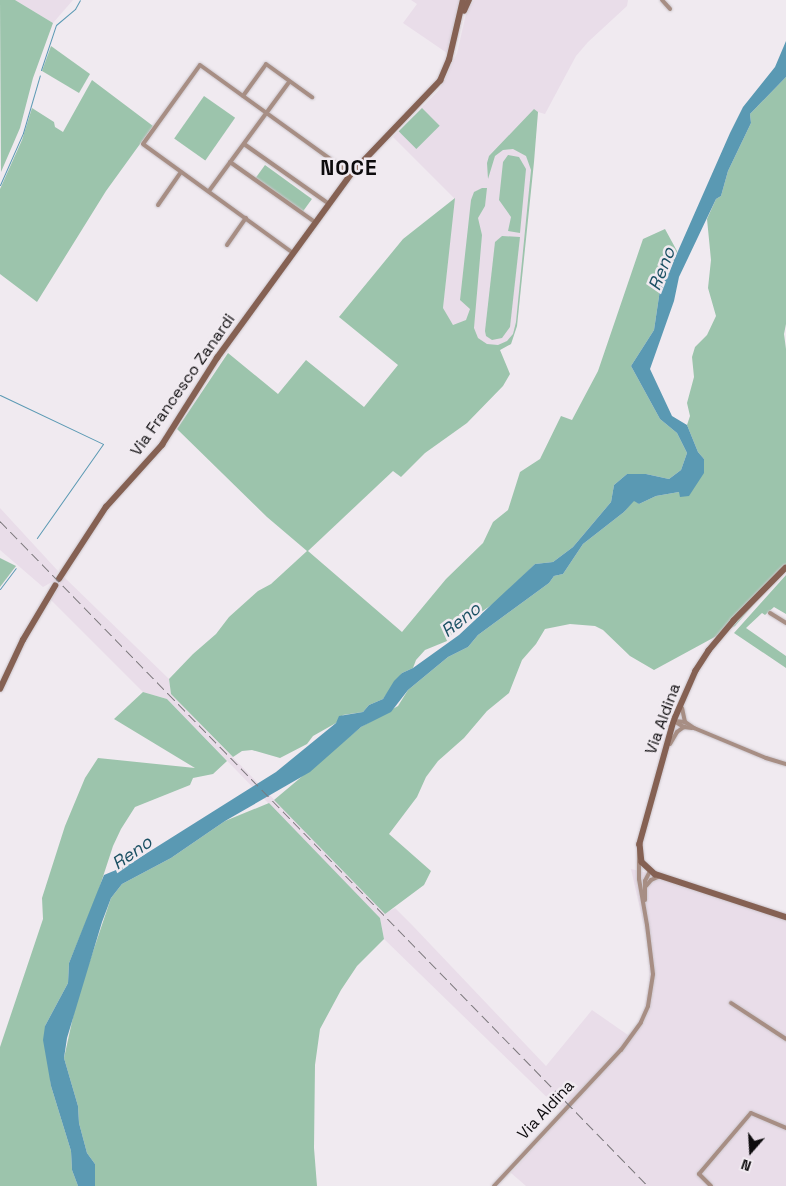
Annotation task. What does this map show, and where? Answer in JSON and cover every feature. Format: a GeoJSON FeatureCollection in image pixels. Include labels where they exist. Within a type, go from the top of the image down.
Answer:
{"type":"FeatureCollection","features":[{"type":"Feature","properties":{"kind":"street","name":"Via Francesco Zanardi"},"geometry":{"type":"LineString","coordinates":[[59,579],[106,507],[162,444],[218,358],[351,174],[440,81],[450,60],[464,0]]}},
{"type":"Feature","properties":{"kind":"street","name":"Via Francesco Zanardi"},"geometry":{"type":"LineString","coordinates":[[460,19],[469,0]]}},
{"type":"Feature","properties":{"kind":"street"},"geometry":{"type":"LineString","coordinates":[[662,0],[670,10]]}},
{"type":"Feature","properties":{"kind":"street"},"geometry":{"type":"LineString","coordinates":[[243,96],[266,64],[312,98]]}},
{"type":"Feature","properties":{"kind":"street"},"geometry":{"type":"LineString","coordinates":[[294,253],[143,144],[200,65],[351,174]]}},
{"type":"Feature","properties":{"kind":"street"},"geometry":{"type":"LineString","coordinates":[[209,192],[290,82]]}},
{"type":"Feature","properties":{"kind":"street"},"geometry":{"type":"LineString","coordinates":[[244,144],[329,204]]}},
{"type":"Feature","properties":{"kind":"street"},"geometry":{"type":"LineString","coordinates":[[230,162],[316,223]]}},
{"type":"Feature","properties":{"kind":"street"},"geometry":{"type":"LineString","coordinates":[[158,205],[182,172]]}},
{"type":"Feature","properties":{"kind":"street"},"geometry":{"type":"LineString","coordinates":[[227,245],[246,218]]}},
{"type":"Feature","properties":{"kind":"street","name":"Via Aldina"},"geometry":{"type":"LineString","coordinates":[[646,912],[638,872],[640,844],[663,757],[682,701],[709,651],[734,621],[786,568]]}},
{"type":"Feature","properties":{"kind":"street"},"geometry":{"type":"LineString","coordinates":[[0,689],[23,640],[55,586]]}},
{"type":"Feature","properties":{"kind":"street"},"geometry":{"type":"LineString","coordinates":[[770,613],[786,623]]}},
{"type":"Feature","properties":{"kind":"street"},"geometry":{"type":"LineString","coordinates":[[682,701],[681,710],[685,724]]}},
{"type":"Feature","properties":{"kind":"street"},"geometry":{"type":"LineString","coordinates":[[674,721],[766,758],[786,764]]}},
{"type":"Feature","properties":{"kind":"street"},"geometry":{"type":"LineString","coordinates":[[663,757],[675,734],[685,724]]}},
{"type":"Feature","properties":{"kind":"street"},"geometry":{"type":"LineString","coordinates":[[640,844],[641,860],[650,871],[660,876],[786,917]]}},
{"type":"Feature","properties":{"kind":"street","name":"Via Aldina"},"geometry":{"type":"LineString","coordinates":[[494,1186],[621,1050],[641,1022],[648,1006],[652,974],[645,888],[646,878],[650,871]]}},
{"type":"Feature","properties":{"kind":"street"},"geometry":{"type":"LineString","coordinates":[[645,888],[648,882],[660,876]]}},
{"type":"Feature","properties":{"kind":"street"},"geometry":{"type":"LineString","coordinates":[[731,1003],[786,1039]]}},
{"type":"Feature","properties":{"kind":"street"},"geometry":{"type":"LineString","coordinates":[[712,1186],[699,1174],[751,1113],[786,1128]]}},
{"type":"Feature","properties":{"kind":"shaded area"},"geometry":{"type":"Polygon","coordinates":[[[15,0],[73,0],[53,23],[15,0]]]}},
{"type":"Feature","properties":{"kind":"shaded area"},"geometry":{"type":"Polygon","coordinates":[[[411,0],[460,0],[447,53],[403,23],[417,4],[411,0]]]}},
{"type":"Feature","properties":{"kind":"shaded area"},"geometry":{"type":"Polygon","coordinates":[[[474,0],[628,0],[627,6],[588,42],[576,56],[545,114],[538,112],[517,326],[511,344],[500,350],[465,340],[446,316],[443,308],[454,198],[393,137],[439,90],[457,53],[466,14],[474,0]]]}},
{"type":"Feature","properties":{"kind":"shaded area"},"geometry":{"type":"Polygon","coordinates":[[[0,508],[58,571],[55,576],[61,582],[64,577],[169,679],[171,694],[385,913],[395,908],[546,1066],[592,1010],[628,1035],[637,1026],[643,1013],[649,985],[650,953],[631,869],[669,878],[786,913],[786,1186],[526,1186],[511,1173],[568,1110],[563,1106],[560,1110],[384,939],[380,918],[167,699],[143,692],[51,600],[58,588],[52,582],[43,587],[0,550],[0,508]]]}},
{"type":"Feature","properties":{"kind":"green space"},"geometry":{"type":"Polygon","coordinates":[[[0,0],[15,0],[53,23],[33,78],[20,128],[1,172],[0,0]]]}},
{"type":"Feature","properties":{"kind":"green space"},"geometry":{"type":"Polygon","coordinates":[[[51,46],[90,74],[79,93],[42,71],[51,46]]]}},
{"type":"Feature","properties":{"kind":"green space"},"geometry":{"type":"Polygon","coordinates":[[[786,77],[786,324],[784,334],[786,349],[786,567],[735,626],[654,670],[630,656],[603,630],[595,626],[570,624],[545,629],[536,644],[522,660],[509,693],[487,711],[464,738],[438,761],[426,777],[417,797],[389,834],[431,871],[424,885],[385,914],[274,800],[361,727],[398,706],[408,690],[448,657],[468,647],[478,635],[549,583],[554,576],[563,574],[583,544],[624,512],[634,500],[639,504],[656,496],[679,492],[704,459],[698,452],[687,425],[690,416],[687,403],[694,377],[692,357],[695,347],[707,335],[716,316],[708,288],[711,260],[707,219],[716,199],[721,196],[728,171],[751,123],[750,114],[786,77]]]}},
{"type":"Feature","properties":{"kind":"green space"},"geometry":{"type":"Polygon","coordinates":[[[92,80],[153,126],[106,191],[37,302],[0,274],[0,189],[22,140],[32,108],[54,122],[55,127],[63,132],[92,80]]]}},
{"type":"Feature","properties":{"kind":"green space"},"geometry":{"type":"Polygon","coordinates":[[[204,96],[235,118],[205,160],[174,139],[204,96]]]}},
{"type":"Feature","properties":{"kind":"green space"},"geometry":{"type":"Polygon","coordinates":[[[422,108],[440,126],[416,149],[399,131],[422,108]]]}},
{"type":"Feature","properties":{"kind":"green space"},"geometry":{"type":"Polygon","coordinates":[[[534,109],[538,112],[517,326],[511,344],[500,350],[510,374],[503,386],[467,423],[425,453],[401,477],[393,471],[308,551],[402,632],[446,579],[483,543],[493,522],[508,510],[520,472],[540,459],[561,416],[572,420],[598,371],[643,239],[665,229],[677,251],[667,276],[661,283],[654,330],[631,366],[660,419],[677,433],[687,453],[681,470],[669,479],[646,474],[627,474],[614,485],[611,502],[573,547],[553,562],[535,564],[496,602],[456,629],[447,641],[425,650],[416,660],[413,668],[402,673],[383,699],[369,705],[363,712],[343,715],[336,723],[313,736],[307,744],[280,758],[252,750],[242,751],[233,757],[171,694],[169,679],[216,634],[229,617],[258,591],[271,584],[307,551],[267,517],[177,429],[228,353],[278,394],[306,360],[364,407],[398,365],[339,317],[403,239],[455,198],[443,308],[453,325],[466,320],[470,309],[460,300],[471,200],[474,192],[482,188],[487,188],[485,206],[478,218],[482,235],[474,328],[478,338],[487,344],[498,345],[507,341],[513,334],[516,322],[531,170],[526,156],[513,149],[503,150],[495,156],[488,179],[487,163],[489,156],[534,109]]]}},
{"type":"Feature","properties":{"kind":"green space"},"geometry":{"type":"Polygon","coordinates":[[[508,155],[519,157],[526,169],[520,233],[508,231],[511,217],[499,200],[503,162],[508,155]]]}},
{"type":"Feature","properties":{"kind":"green space"},"geometry":{"type":"Polygon","coordinates":[[[265,165],[312,199],[303,212],[256,178],[265,165]]]}},
{"type":"Feature","properties":{"kind":"green space"},"geometry":{"type":"Polygon","coordinates":[[[502,236],[520,237],[510,327],[502,338],[492,340],[486,336],[485,331],[495,242],[502,236]]]}},
{"type":"Feature","properties":{"kind":"green space"},"geometry":{"type":"Polygon","coordinates":[[[0,558],[16,566],[0,587],[0,558]]]}},
{"type":"Feature","properties":{"kind":"green space"},"geometry":{"type":"Polygon","coordinates":[[[786,575],[786,614],[774,607],[765,615],[762,613],[746,628],[786,656],[786,668],[734,633],[786,575]]]}},
{"type":"Feature","properties":{"kind":"green space"},"geometry":{"type":"Polygon","coordinates":[[[143,692],[167,699],[227,761],[213,774],[193,778],[190,785],[135,807],[113,846],[97,895],[69,963],[68,983],[45,1026],[51,1086],[71,1151],[72,1170],[78,1186],[0,1186],[0,1047],[43,919],[42,898],[65,826],[85,778],[98,758],[195,768],[114,719],[143,692]]]}},
{"type":"Feature","properties":{"kind":"green space"},"geometry":{"type":"Polygon","coordinates":[[[269,803],[380,918],[384,939],[357,966],[341,990],[320,1029],[315,1065],[314,1148],[317,1186],[95,1186],[95,1164],[87,1153],[79,1123],[78,1106],[64,1058],[77,999],[111,898],[122,884],[171,858],[225,821],[269,803]]]}},
{"type":"Feature","properties":{"kind":"water"},"geometry":{"type":"Polygon","coordinates":[[[786,41],[786,77],[750,114],[751,123],[728,171],[721,196],[716,199],[679,277],[674,301],[650,369],[672,416],[687,425],[698,452],[704,459],[704,473],[689,496],[680,497],[679,492],[656,496],[639,504],[634,501],[624,512],[583,544],[563,574],[554,576],[549,583],[478,635],[468,647],[448,657],[408,690],[391,712],[361,727],[310,772],[225,821],[171,858],[122,884],[111,898],[102,922],[67,1038],[64,1058],[78,1106],[79,1123],[87,1153],[95,1164],[95,1186],[78,1186],[72,1170],[71,1151],[51,1086],[43,1040],[45,1026],[68,983],[69,963],[104,875],[128,865],[276,772],[336,723],[339,716],[363,712],[369,705],[383,699],[394,681],[402,673],[413,668],[459,635],[535,564],[553,562],[573,547],[611,502],[614,485],[627,474],[646,474],[669,479],[681,470],[687,453],[677,433],[660,419],[631,366],[654,330],[661,283],[667,276],[730,133],[743,107],[775,67],[786,41]]]}},
{"type":"Feature","properties":{"kind":"waterway"},"geometry":{"type":"LineString","coordinates":[[41,70],[56,25],[75,9],[80,0]]}},
{"type":"Feature","properties":{"kind":"waterway"},"geometry":{"type":"LineString","coordinates":[[0,185],[23,133],[40,75]]}},
{"type":"Feature","properties":{"kind":"waterway"},"geometry":{"type":"LineString","coordinates":[[0,395],[103,444],[37,538]]}},
{"type":"Feature","properties":{"kind":"waterway"},"geometry":{"type":"LineString","coordinates":[[0,589],[16,568]]}},
{"type":"Feature","properties":{"kind":"railway"},"geometry":{"type":"LineString","coordinates":[[0,521],[648,1186]]}},
{"type":"Feature","properties":{"kind":"district","name":"NOCE"},"geometry":{"type":"Point","coordinates":[349,168]}},
{"type":"Feature","properties":{"kind":"water label","name":"Reno"},"geometry":{"type":"Point","coordinates":[662,269]}},
{"type":"Feature","properties":{"kind":"water label","name":"Reno"},"geometry":{"type":"Point","coordinates":[461,620]}},
{"type":"Feature","properties":{"kind":"water label","name":"Reno"},"geometry":{"type":"Point","coordinates":[132,853]}}]}
